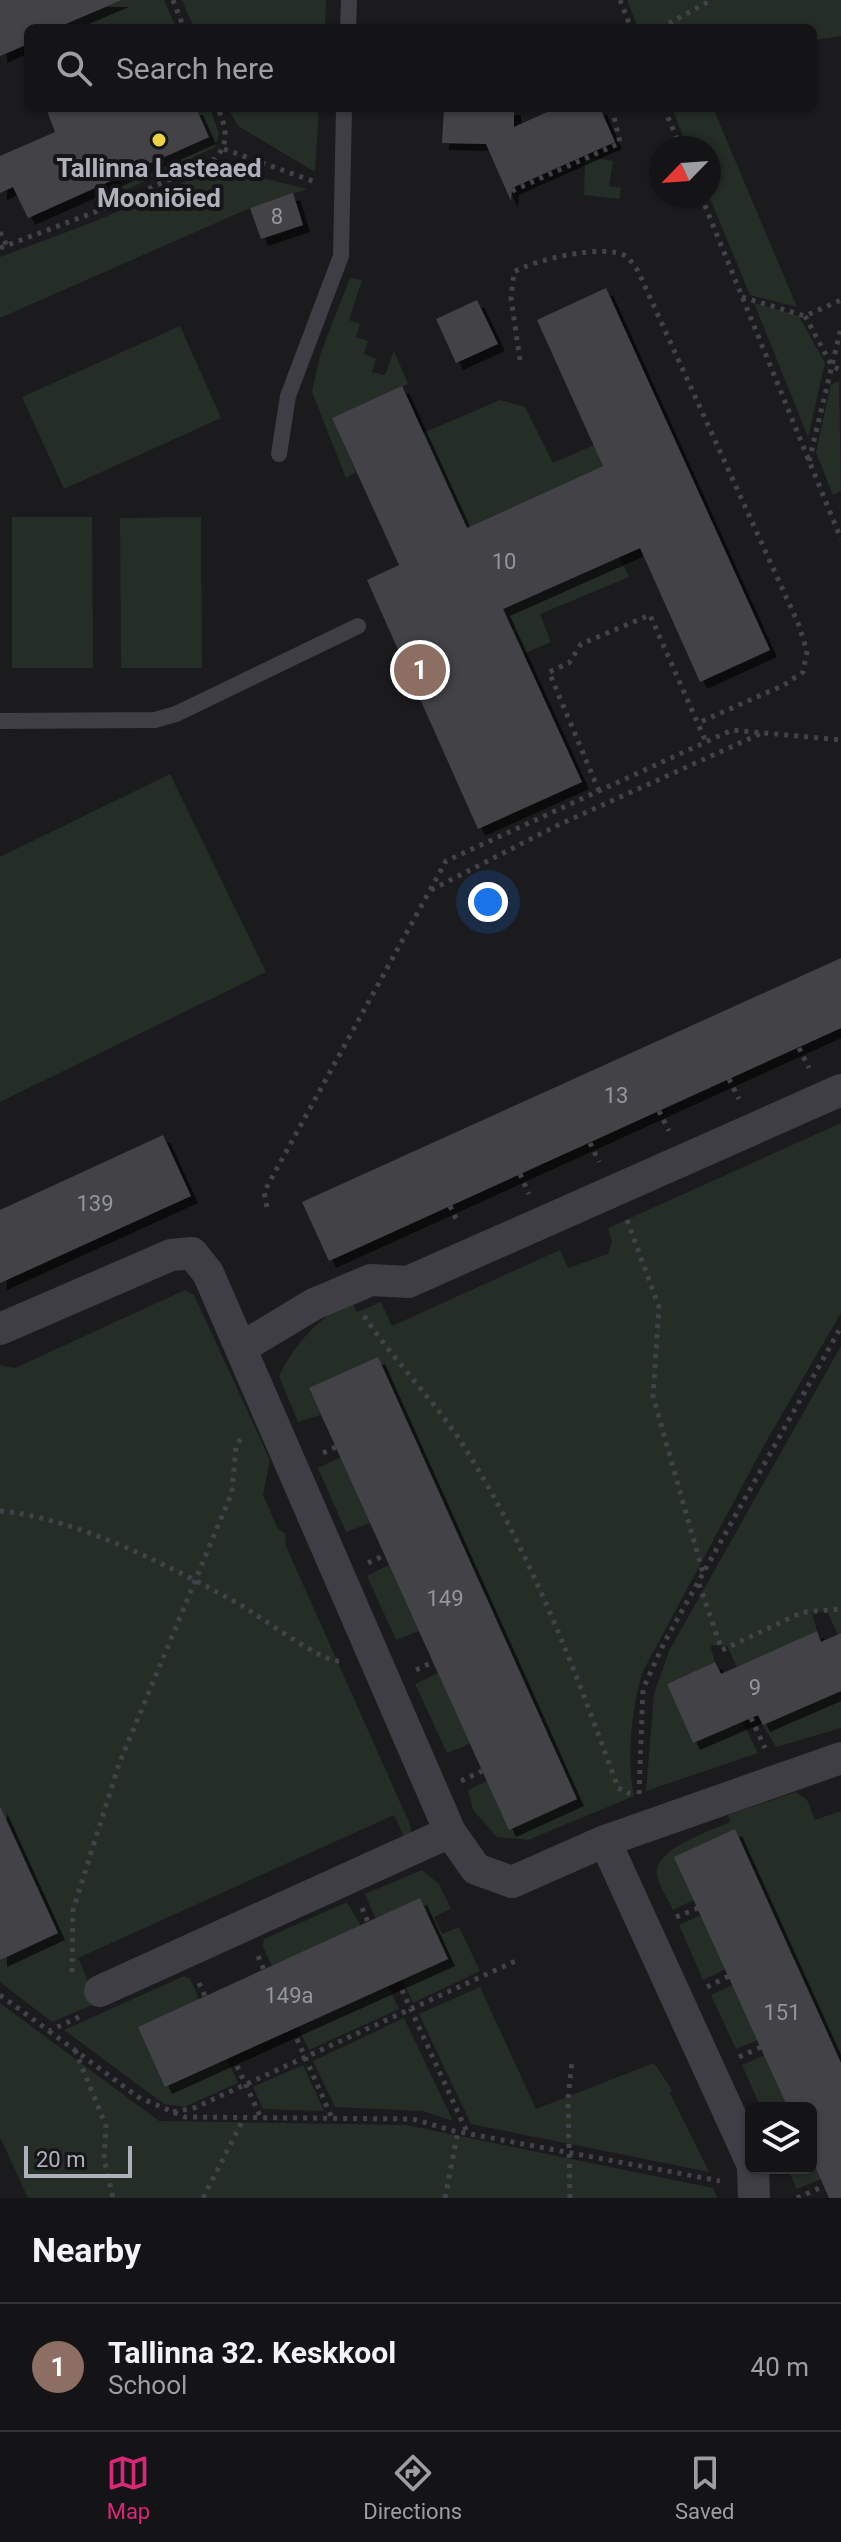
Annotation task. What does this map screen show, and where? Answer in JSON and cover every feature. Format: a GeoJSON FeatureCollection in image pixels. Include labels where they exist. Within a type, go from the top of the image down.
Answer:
{"type":"FeatureCollection","features":[{"type":"Feature","properties":{"kind":"street"},"geometry":{"type":"LineString","coordinates":[[241,1348],[314,1304],[371,1280],[408,1282],[608,1178],[841,1090]]}},
{"type":"Feature","properties":{"kind":"street"},"geometry":{"type":"LineString","coordinates":[[0,1329],[171,1255],[192,1253],[208,1273],[450,1832],[476,1869],[512,1882],[605,1841],[841,1758]]}},
{"type":"Feature","properties":{"kind":"street"},"geometry":{"type":"LineString","coordinates":[[83,1990],[450,1832]]}},
{"type":"Feature","properties":{"kind":"street"},"geometry":{"type":"LineString","coordinates":[[605,1841],[753,2177]]}},
{"type":"Feature","properties":{"kind":"lane"},"geometry":{"type":"LineString","coordinates":[[348,24],[349,0]]}},
{"type":"Feature","properties":{"kind":"lane"},"geometry":{"type":"LineString","coordinates":[[279,454],[288,396],[341,256],[344,112]]}},
{"type":"Feature","properties":{"kind":"lane"},"geometry":{"type":"LineString","coordinates":[[0,721],[155,720],[176,714],[358,626]]}},
{"type":"Feature","properties":{"kind":"path"},"geometry":{"type":"LineString","coordinates":[[173,0],[182,24]]}},
{"type":"Feature","properties":{"kind":"path"},"geometry":{"type":"LineString","coordinates":[[620,0],[629,24]]}},
{"type":"Feature","properties":{"kind":"path"},"geometry":{"type":"LineString","coordinates":[[667,24],[712,0]]}},
{"type":"Feature","properties":{"kind":"path"},"geometry":{"type":"LineString","coordinates":[[0,232],[3,247],[103,209],[215,159],[224,149],[227,136],[219,112]]}},
{"type":"Feature","properties":{"kind":"path"},"geometry":{"type":"LineString","coordinates":[[512,191],[620,143],[613,112]]}},
{"type":"Feature","properties":{"kind":"path"},"geometry":{"type":"LineString","coordinates":[[666,112],[676,136]]}},
{"type":"Feature","properties":{"kind":"path"},"geometry":{"type":"LineString","coordinates":[[224,149],[315,183],[343,183]]}},
{"type":"Feature","properties":{"kind":"path"},"geometry":{"type":"LineString","coordinates":[[706,208],[841,539]]}},
{"type":"Feature","properties":{"kind":"path"},"geometry":{"type":"LineString","coordinates":[[520,360],[511,298],[514,272],[528,264],[604,251],[626,256],[638,271],[658,313],[798,623],[807,651],[803,672],[784,685],[698,723]]}},
{"type":"Feature","properties":{"kind":"path"},"geometry":{"type":"LineString","coordinates":[[742,297],[805,316],[841,300]]}},
{"type":"Feature","properties":{"kind":"path"},"geometry":{"type":"LineString","coordinates":[[805,316],[832,366],[841,370]]}},
{"type":"Feature","properties":{"kind":"path"},"geometry":{"type":"LineString","coordinates":[[809,462],[841,328]]}},
{"type":"Feature","properties":{"kind":"path"},"geometry":{"type":"LineString","coordinates":[[599,791],[549,672],[569,663],[581,644],[650,615],[706,742]]}},
{"type":"Feature","properties":{"kind":"path"},"geometry":{"type":"LineString","coordinates":[[267,1207],[264,1192],[446,861],[732,730],[841,740]]}},
{"type":"Feature","properties":{"kind":"path"},"geometry":{"type":"LineString","coordinates":[[430,890],[571,819],[765,731]]}},
{"type":"Feature","properties":{"kind":"path"},"geometry":{"type":"LineString","coordinates":[[799,1048],[811,1072]]}},
{"type":"Feature","properties":{"kind":"path"},"geometry":{"type":"LineString","coordinates":[[729,1079],[741,1104]]}},
{"type":"Feature","properties":{"kind":"path"},"geometry":{"type":"LineString","coordinates":[[659,1111],[671,1135]]}},
{"type":"Feature","properties":{"kind":"path"},"geometry":{"type":"LineString","coordinates":[[590,1143],[608,1178],[659,1307],[653,1396],[704,1574]]}},
{"type":"Feature","properties":{"kind":"path"},"geometry":{"type":"LineString","coordinates":[[520,1174],[531,1198]]}},
{"type":"Feature","properties":{"kind":"path"},"geometry":{"type":"LineString","coordinates":[[450,1206],[461,1229]]}},
{"type":"Feature","properties":{"kind":"path"},"geometry":{"type":"LineString","coordinates":[[350,1289],[386,1348],[462,1444],[487,1485],[564,1648],[618,1788],[627,1795],[639,1792]]}},
{"type":"Feature","properties":{"kind":"path"},"geometry":{"type":"LineString","coordinates":[[650,1825],[639,1792],[643,1689],[841,1327]]}},
{"type":"Feature","properties":{"kind":"path"},"geometry":{"type":"LineString","coordinates":[[80,2017],[83,1990],[73,1910],[119,1764],[232,1492],[236,1446],[249,1423],[265,1406]]}},
{"type":"Feature","properties":{"kind":"path"},"geometry":{"type":"LineString","coordinates":[[0,1511],[48,1519],[156,1561],[238,1603],[319,1655],[336,1662],[371,1650]]}},
{"type":"Feature","properties":{"kind":"path"},"geometry":{"type":"LineString","coordinates":[[699,1583],[722,1650],[803,1612],[841,1609]]}},
{"type":"Feature","properties":{"kind":"path"},"geometry":{"type":"LineString","coordinates":[[408,1674],[433,1662]]}},
{"type":"Feature","properties":{"kind":"path"},"geometry":{"type":"LineString","coordinates":[[751,1718],[769,1756]]}},
{"type":"Feature","properties":{"kind":"path"},"geometry":{"type":"LineString","coordinates":[[457,1783],[482,1771]]}},
{"type":"Feature","properties":{"kind":"path"},"geometry":{"type":"LineString","coordinates":[[672,1919],[698,1908]]}},
{"type":"Feature","properties":{"kind":"path"},"geometry":{"type":"LineString","coordinates":[[168,2112],[194,2108],[520,1959]]}},
{"type":"Feature","properties":{"kind":"path"},"geometry":{"type":"LineString","coordinates":[[703,1989],[729,1976]]}},
{"type":"Feature","properties":{"kind":"path"},"geometry":{"type":"LineString","coordinates":[[49,2031],[98,2008],[83,1990]]}},
{"type":"Feature","properties":{"kind":"path"},"geometry":{"type":"LineString","coordinates":[[402,1990],[467,2133]]}},
{"type":"Feature","properties":{"kind":"path"},"geometry":{"type":"LineString","coordinates":[[0,1995],[138,2097],[185,2117],[413,2119],[467,2133],[708,2180],[753,2177]]}},
{"type":"Feature","properties":{"kind":"path"},"geometry":{"type":"LineString","coordinates":[[297,2039],[332,2118]]}},
{"type":"Feature","properties":{"kind":"path"},"geometry":{"type":"LineString","coordinates":[[735,2059],[761,2047]]}},
{"type":"Feature","properties":{"kind":"path"},"geometry":{"type":"LineString","coordinates":[[75,2050],[106,2126],[104,2158],[113,2198]]}},
{"type":"Feature","properties":{"kind":"path"},"geometry":{"type":"LineString","coordinates":[[570,2198],[568,2099],[572,2061]]}},
{"type":"Feature","properties":{"kind":"path"},"geometry":{"type":"LineString","coordinates":[[237,2066],[261,2118]]}},
{"type":"Feature","properties":{"kind":"path"},"geometry":{"type":"LineString","coordinates":[[203,2198],[244,2119]]}},
{"type":"Feature","properties":{"kind":"path"},"geometry":{"type":"LineString","coordinates":[[445,2198],[458,2131]]}},
{"type":"Feature","properties":{"kind":"path"},"geometry":{"type":"LineString","coordinates":[[797,2198],[824,2186]]}},
{"type":"Feature","properties":{"kind":"shaded area"},"geometry":{"type":"Polygon","coordinates":[[[123,0],[164,0],[174,24],[66,24],[123,0]]]}},
{"type":"Feature","properties":{"kind":"shaded area"},"geometry":{"type":"Polygon","coordinates":[[[182,0],[326,0],[325,24],[192,24],[182,0]]]}},
{"type":"Feature","properties":{"kind":"shaded area"},"geometry":{"type":"Polygon","coordinates":[[[627,0],[841,0],[841,36],[817,39],[817,24],[636,24],[627,0]]]}},
{"type":"Feature","properties":{"kind":"shaded area"},"geometry":{"type":"Polygon","coordinates":[[[198,112],[211,112],[219,134],[215,147],[124,191],[118,178],[209,137],[198,112]]]}},
{"type":"Feature","properties":{"kind":"shaded area"},"geometry":{"type":"Polygon","coordinates":[[[230,112],[319,112],[315,172],[238,126],[230,112]]]}},
{"type":"Feature","properties":{"kind":"shaded area"},"geometry":{"type":"Polygon","coordinates":[[[674,112],[715,112],[797,307],[750,295],[714,208],[721,208],[721,136],[683,136],[674,112]]]}},
{"type":"Feature","properties":{"kind":"shaded area"},"geometry":{"type":"Polygon","coordinates":[[[585,159],[613,161],[609,186],[621,188],[619,199],[584,195],[585,159]]]}},
{"type":"Feature","properties":{"kind":"shaded area"},"geometry":{"type":"Polygon","coordinates":[[[218,167],[307,189],[250,208],[0,318],[0,257],[96,221],[218,167]]]}},
{"type":"Feature","properties":{"kind":"shaded area"},"geometry":{"type":"Polygon","coordinates":[[[350,278],[362,280],[349,320],[360,324],[356,337],[368,341],[364,354],[376,359],[372,372],[385,375],[394,351],[408,384],[332,418],[356,472],[346,478],[312,392],[320,355],[350,278]]]}},
{"type":"Feature","properties":{"kind":"shaded area"},"geometry":{"type":"Polygon","coordinates":[[[754,303],[799,316],[825,363],[808,437],[754,303]]]}},
{"type":"Feature","properties":{"kind":"shaded area"},"geometry":{"type":"Polygon","coordinates":[[[180,326],[221,418],[64,489],[22,397],[180,326]]]}},
{"type":"Feature","properties":{"kind":"shaded area"},"geometry":{"type":"Polygon","coordinates":[[[839,381],[841,491],[833,495],[816,452],[831,384],[839,381]]]}},
{"type":"Feature","properties":{"kind":"shaded area"},"geometry":{"type":"Polygon","coordinates":[[[500,400],[525,407],[553,463],[594,445],[603,466],[467,528],[423,433],[500,400]]]}},
{"type":"Feature","properties":{"kind":"shaded area"},"geometry":{"type":"Polygon","coordinates":[[[12,517],[92,517],[93,668],[12,668],[12,517]]]}},
{"type":"Feature","properties":{"kind":"shaded area"},"geometry":{"type":"Polygon","coordinates":[[[201,517],[202,668],[121,668],[120,518],[201,517]]]}},
{"type":"Feature","properties":{"kind":"shaded area"},"geometry":{"type":"Polygon","coordinates":[[[619,557],[629,577],[540,614],[551,642],[523,654],[503,609],[619,557]]]}},
{"type":"Feature","properties":{"kind":"shaded area"},"geometry":{"type":"Polygon","coordinates":[[[170,774],[266,972],[0,1102],[0,857],[170,774]]]}},
{"type":"Feature","properties":{"kind":"shaded area"},"geometry":{"type":"Polygon","coordinates":[[[841,1123],[841,1313],[768,1438],[642,1673],[631,1734],[630,1766],[634,1796],[528,1840],[497,1837],[473,1810],[468,1790],[487,1781],[577,1798],[378,1358],[309,1389],[321,1415],[298,1422],[279,1376],[309,1332],[351,1300],[357,1312],[381,1302],[392,1326],[560,1250],[568,1268],[608,1254],[612,1242],[608,1228],[841,1123]]]}},
{"type":"Feature","properties":{"kind":"shaded area"},"geometry":{"type":"Polygon","coordinates":[[[185,1290],[194,1295],[270,1460],[263,1495],[278,1529],[285,1533],[286,1546],[407,1817],[411,1835],[407,1843],[394,1815],[78,1958],[97,2003],[52,2022],[0,1982],[0,1960],[58,1933],[0,1806],[0,1365],[15,1368],[185,1290]]]}},
{"type":"Feature","properties":{"kind":"shaded area"},"geometry":{"type":"Polygon","coordinates":[[[841,1346],[841,1633],[838,1635],[827,1611],[812,1612],[817,1631],[737,1667],[727,1646],[710,1645],[715,1662],[667,1684],[693,1743],[742,1721],[758,1753],[646,1791],[654,1694],[669,1651],[841,1346]]]}},
{"type":"Feature","properties":{"kind":"shaded area"},"geometry":{"type":"Polygon","coordinates":[[[341,1457],[370,1523],[346,1532],[318,1468],[341,1457]]]}},
{"type":"Feature","properties":{"kind":"shaded area"},"geometry":{"type":"Polygon","coordinates":[[[389,1565],[419,1631],[396,1640],[367,1576],[389,1565]]]}},
{"type":"Feature","properties":{"kind":"shaded area"},"geometry":{"type":"Polygon","coordinates":[[[438,1673],[470,1744],[447,1753],[415,1684],[438,1673]]]}},
{"type":"Feature","properties":{"kind":"shaded area"},"geometry":{"type":"Polygon","coordinates":[[[841,1691],[841,1728],[776,1747],[763,1725],[841,1691]]]}},
{"type":"Feature","properties":{"kind":"shaded area"},"geometry":{"type":"Polygon","coordinates":[[[796,1792],[807,1800],[815,1820],[841,1811],[841,2063],[735,1829],[694,1900],[673,1910],[657,1875],[658,1866],[673,1849],[730,1822],[728,1815],[796,1792]]]}},
{"type":"Feature","properties":{"kind":"shaded area"},"geometry":{"type":"Polygon","coordinates":[[[422,1870],[439,1884],[451,1909],[434,1917],[442,1934],[459,1927],[480,1971],[413,2003],[365,1894],[422,1870]]]}},
{"type":"Feature","properties":{"kind":"shaded area"},"geometry":{"type":"Polygon","coordinates":[[[347,1902],[361,1926],[272,1966],[263,1947],[264,1939],[347,1902]]]}},
{"type":"Feature","properties":{"kind":"shaded area"},"geometry":{"type":"Polygon","coordinates":[[[701,1915],[726,1969],[703,1980],[679,1925],[701,1915]]]}},
{"type":"Feature","properties":{"kind":"shaded area"},"geometry":{"type":"Polygon","coordinates":[[[184,1976],[190,1979],[199,1999],[165,2087],[227,2059],[238,2083],[184,2107],[164,2104],[64,2030],[184,1976]]]}},
{"type":"Feature","properties":{"kind":"shaded area"},"geometry":{"type":"Polygon","coordinates":[[[733,1985],[758,2040],[736,2049],[711,1995],[733,1985]]]}},
{"type":"Feature","properties":{"kind":"shaded area"},"geometry":{"type":"Polygon","coordinates":[[[388,1986],[399,2009],[309,2050],[298,2027],[388,1986]]]}},
{"type":"Feature","properties":{"kind":"shaded area"},"geometry":{"type":"Polygon","coordinates":[[[480,1987],[536,2109],[654,2063],[672,2090],[670,2093],[709,2172],[471,2124],[419,2014],[480,1987]]]}},
{"type":"Feature","properties":{"kind":"shaded area"},"geometry":{"type":"Polygon","coordinates":[[[0,2003],[159,2121],[406,2125],[713,2188],[717,2198],[28,2198],[0,2137],[0,2003]]]}},
{"type":"Feature","properties":{"kind":"shaded area"},"geometry":{"type":"Polygon","coordinates":[[[404,2018],[453,2121],[423,2111],[335,2107],[313,2061],[404,2018]]]}},
{"type":"Feature","properties":{"kind":"shaded area"},"geometry":{"type":"Polygon","coordinates":[[[765,2055],[785,2102],[758,2102],[742,2065],[765,2055]]]}},
{"type":"Feature","properties":{"kind":"shaded area"},"geometry":{"type":"Polygon","coordinates":[[[303,2065],[324,2111],[263,2109],[253,2087],[303,2065]]]}},
{"type":"Feature","properties":{"kind":"shaded area"},"geometry":{"type":"Polygon","coordinates":[[[817,2170],[821,2179],[797,2189],[790,2174],[817,2174],[817,2170]]]}},
{"type":"Feature","properties":{"kind":"building"},"geometry":{"type":"Polygon","coordinates":[[[0,0],[122,0],[65,24],[24,24],[24,46],[0,56],[0,0]]]}},
{"type":"Feature","properties":{"kind":"building"},"geometry":{"type":"Polygon","coordinates":[[[48,112],[198,112],[209,137],[28,218],[13,187],[0,193],[0,156],[55,132],[48,112]]]}},
{"type":"Feature","properties":{"kind":"building"},"geometry":{"type":"Polygon","coordinates":[[[444,112],[514,112],[514,127],[547,112],[602,112],[615,142],[512,188],[511,201],[486,144],[442,143],[444,112]]]}},
{"type":"Feature","properties":{"kind":"building"},"geometry":{"type":"Polygon","coordinates":[[[293,193],[303,225],[261,239],[250,208],[293,193]]]}},
{"type":"Feature","properties":{"kind":"building"},"geometry":{"type":"Polygon","coordinates":[[[606,288],[770,650],[700,682],[640,548],[503,609],[582,782],[478,829],[367,580],[399,565],[332,418],[402,386],[467,528],[603,466],[537,320],[606,288]]]}},
{"type":"Feature","properties":{"kind":"building"},"geometry":{"type":"Polygon","coordinates":[[[477,300],[498,344],[456,363],[436,319],[477,300]]]}},
{"type":"Feature","properties":{"kind":"building"},"geometry":{"type":"Polygon","coordinates":[[[841,958],[841,1028],[329,1261],[302,1202],[841,958]]]}},
{"type":"Feature","properties":{"kind":"building"},"geometry":{"type":"Polygon","coordinates":[[[163,1135],[191,1196],[0,1283],[0,1210],[163,1135]]]}},
{"type":"Feature","properties":{"kind":"building"},"geometry":{"type":"Polygon","coordinates":[[[378,1357],[577,1799],[509,1830],[309,1388],[378,1357]]]}},
{"type":"Feature","properties":{"kind":"building"},"geometry":{"type":"Polygon","coordinates":[[[817,1631],[821,1642],[841,1633],[841,1691],[763,1725],[758,1715],[693,1743],[667,1684],[715,1662],[721,1674],[817,1631]]]}},
{"type":"Feature","properties":{"kind":"building"},"geometry":{"type":"Polygon","coordinates":[[[0,1806],[58,1933],[0,1960],[0,1806]]]}},
{"type":"Feature","properties":{"kind":"building"},"geometry":{"type":"Polygon","coordinates":[[[735,1829],[841,2063],[841,2198],[829,2198],[817,2171],[817,2102],[785,2102],[674,1857],[735,1829]]]}},
{"type":"Feature","properties":{"kind":"building"},"geometry":{"type":"Polygon","coordinates":[[[420,1898],[448,1959],[165,2087],[138,2027],[420,1898]]]}},
{"type":"Feature","properties":{"kind":"place","name":"Tallinna Lasteaed Mooniõied"},"geometry":{"type":"Point","coordinates":[159,140]}},
{"type":"Feature","properties":{"kind":"place","name":"Tallinna 32. Keskkool"},"geometry":{"type":"Point","coordinates":[420,670]}}]}
